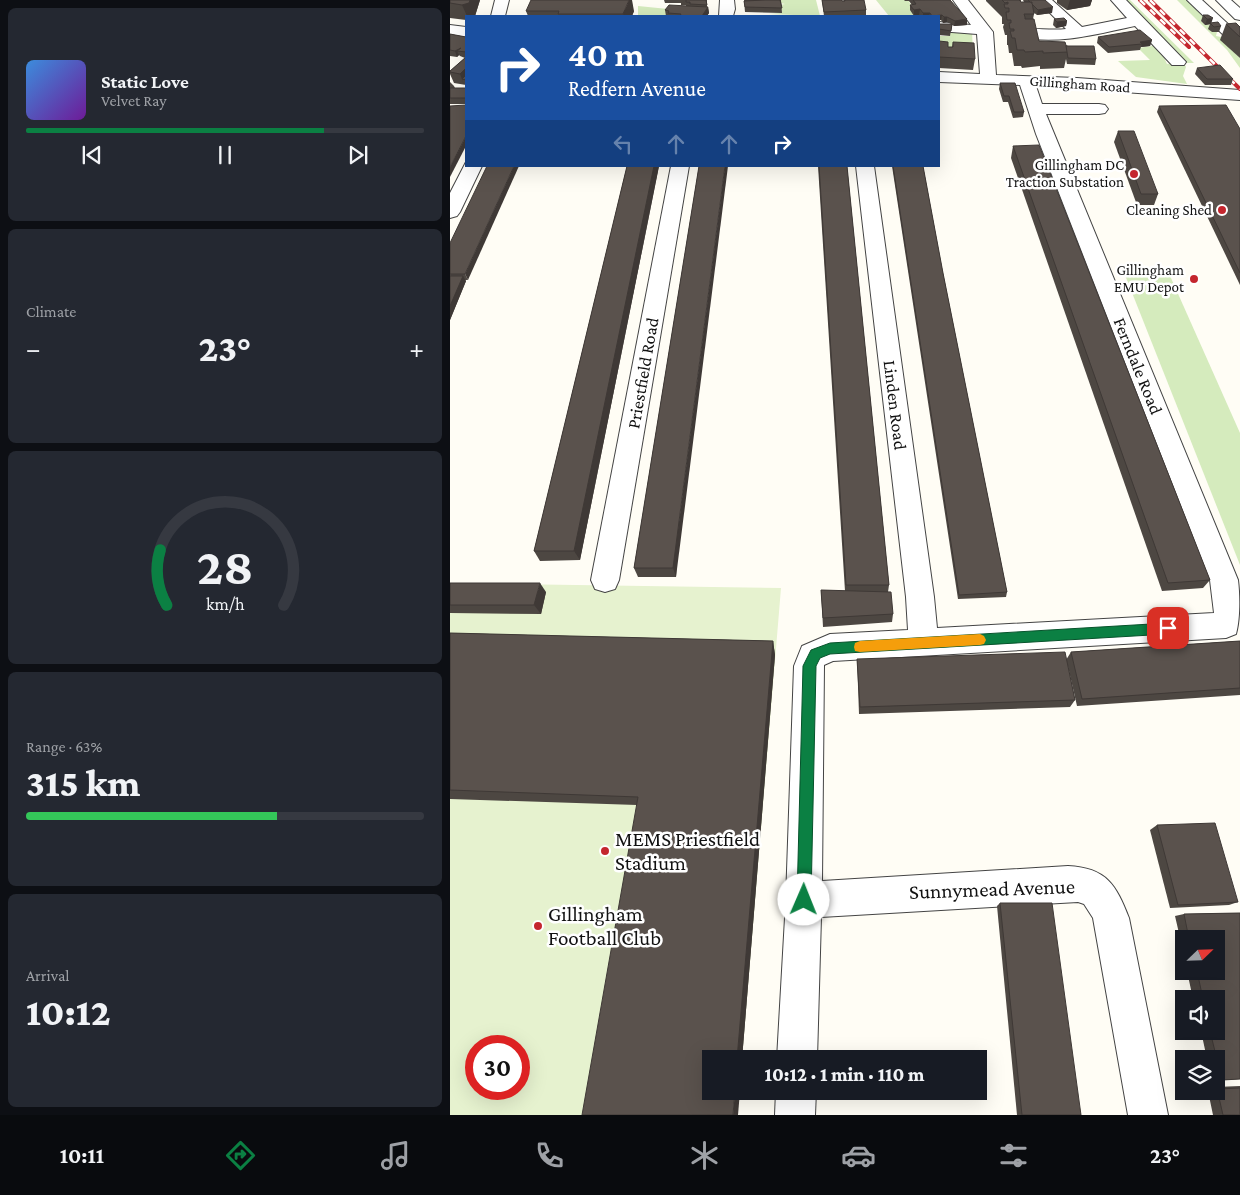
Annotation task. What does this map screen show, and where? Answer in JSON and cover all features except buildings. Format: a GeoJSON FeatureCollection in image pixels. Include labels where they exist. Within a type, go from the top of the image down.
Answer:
{"type":"FeatureCollection","features":[{"type":"Feature","properties":{"kind":"street"},"geometry":{"type":"LineString","coordinates":[[498,15],[502,0]]}},
{"type":"Feature","properties":{"kind":"street"},"geometry":{"type":"LineString","coordinates":[[726,15],[727,0]]}},
{"type":"Feature","properties":{"kind":"street"},"geometry":{"type":"LineString","coordinates":[[960,0],[988,31],[988,79]]}},
{"type":"Feature","properties":{"kind":"street"},"geometry":{"type":"LineString","coordinates":[[1044,0],[1077,31]]}},
{"type":"Feature","properties":{"kind":"street"},"geometry":{"type":"LineString","coordinates":[[1118,0],[1178,62]]}},
{"type":"Feature","properties":{"kind":"street"},"geometry":{"type":"LineString","coordinates":[[1194,0],[1240,43]]}},
{"type":"Feature","properties":{"kind":"street"},"geometry":{"type":"LineString","coordinates":[[1222,0],[1240,16]]}},
{"type":"Feature","properties":{"kind":"street"},"geometry":{"type":"LineString","coordinates":[[1028,34],[1064,36],[1077,31],[1132,22]]}},
{"type":"Feature","properties":{"kind":"street"},"geometry":{"type":"LineString","coordinates":[[940,27],[988,31]]}},
{"type":"Feature","properties":{"kind":"street"},"geometry":{"type":"LineString","coordinates":[[450,30],[465,32]]}},
{"type":"Feature","properties":{"kind":"street","name":"Gillingham Road"},"geometry":{"type":"LineString","coordinates":[[940,77],[1027,80],[1114,79],[1191,88],[1221,94],[1238,101]]}},
{"type":"Feature","properties":{"kind":"street","name":"Ferndale Road"},"geometry":{"type":"LineString","coordinates":[[1027,80],[1036,109],[1224,580],[1229,600],[1231,621]]}},
{"type":"Feature","properties":{"kind":"street"},"geometry":{"type":"LineString","coordinates":[[1036,109],[1091,114]]}},
{"type":"Feature","properties":{"kind":"street"},"geometry":{"type":"LineString","coordinates":[[450,212],[472,167]]}},
{"type":"Feature","properties":{"kind":"street","name":"Priestfield Road"},"geometry":{"type":"LineString","coordinates":[[606,580],[680,167]]}},
{"type":"Feature","properties":{"kind":"street","name":"Linden Road"},"geometry":{"type":"LineString","coordinates":[[865,167],[920,598],[923,644]]}},
{"type":"Feature","properties":{"kind":"street"},"geometry":{"type":"LineString","coordinates":[[797,1050],[804,900],[810,666],[812,659],[818,652],[830,648],[923,644],[1231,621]]}},
{"type":"Feature","properties":{"kind":"street","name":"Sunnymead Avenue"},"geometry":{"type":"LineString","coordinates":[[804,900],[1068,884],[1091,886],[1101,895],[1111,918],[1148,1115]]}},
{"type":"Feature","properties":{"kind":"street"},"geometry":{"type":"LineString","coordinates":[[795,1115],[796,1100]]}},
{"type":"Feature","properties":{"kind":"green space"},"geometry":{"type":"Polygon","coordinates":[[[765,0],[816,0],[820,15],[768,14],[782,13],[780,5],[785,4],[765,0]]]}},
{"type":"Feature","properties":{"kind":"green space"},"geometry":{"type":"Polygon","coordinates":[[[876,0],[912,0],[909,2],[914,15],[888,15],[876,0]]]}},
{"type":"Feature","properties":{"kind":"green space"},"geometry":{"type":"Polygon","coordinates":[[[1124,0],[1130,0],[1194,63],[1184,63],[1186,67],[1183,76],[1187,84],[1136,77],[1118,61],[1150,60],[1138,48],[1152,46],[1151,42],[1160,49],[1167,64],[1186,61],[1124,0]]]}},
{"type":"Feature","properties":{"kind":"green space"},"geometry":{"type":"Polygon","coordinates":[[[1177,0],[1189,0],[1204,17],[1201,21],[1205,25],[1211,24],[1209,29],[1212,32],[1217,32],[1216,36],[1221,37],[1221,40],[1240,58],[1240,68],[1227,50],[1177,0]]]}},
{"type":"Feature","properties":{"kind":"green space"},"geometry":{"type":"Polygon","coordinates":[[[638,6],[688,11],[671,15],[638,15],[638,6]]]}},
{"type":"Feature","properties":{"kind":"green space"},"geometry":{"type":"Polygon","coordinates":[[[951,30],[972,31],[973,54],[940,52],[940,36],[950,36],[951,30]]]}},
{"type":"Feature","properties":{"kind":"green space"},"geometry":{"type":"Polygon","coordinates":[[[1167,269],[1240,433],[1240,565],[1123,270],[1167,269]]]}},
{"type":"Feature","properties":{"kind":"green space","name":"MEMS Priestfield Stadium"},"geometry":{"type":"Polygon","coordinates":[[[450,583],[781,588],[743,1050],[702,1050],[702,1100],[721,1100],[738,1115],[450,1115],[450,583]]]}},
{"type":"Feature","properties":{"kind":"railway"},"geometry":{"type":"LineString","coordinates":[[1140,0],[1189,47]]}},
{"type":"Feature","properties":{"kind":"railway"},"geometry":{"type":"LineString","coordinates":[[1150,0],[1240,89]]}},
{"type":"Feature","properties":{"kind":"slow traffic"},"geometry":{"type":"LineString","coordinates":[[860,647],[980,640]]}},
{"type":"Feature","properties":{"kind":"place","name":"Gillingham DC Traction Substation"},"geometry":{"type":"Point","coordinates":[1134,174]}},
{"type":"Feature","properties":{"kind":"place","name":"Cleaning Shed"},"geometry":{"type":"Point","coordinates":[1222,210]}},
{"type":"Feature","properties":{"kind":"place","name":"Gillingham EMU Depot"},"geometry":{"type":"Point","coordinates":[1194,279]}},
{"type":"Feature","properties":{"kind":"place","name":"MEMS Priestfield Stadium"},"geometry":{"type":"Point","coordinates":[605,851]}},
{"type":"Feature","properties":{"kind":"place","name":"Gillingham Football Club"},"geometry":{"type":"Point","coordinates":[538,926]}},
{"type":"Feature","properties":{"kind":"route"},"geometry":{"type":"LineString","coordinates":[[804,900],[810,666],[813,656],[830,648],[923,644],[1168,628]]}}]}
